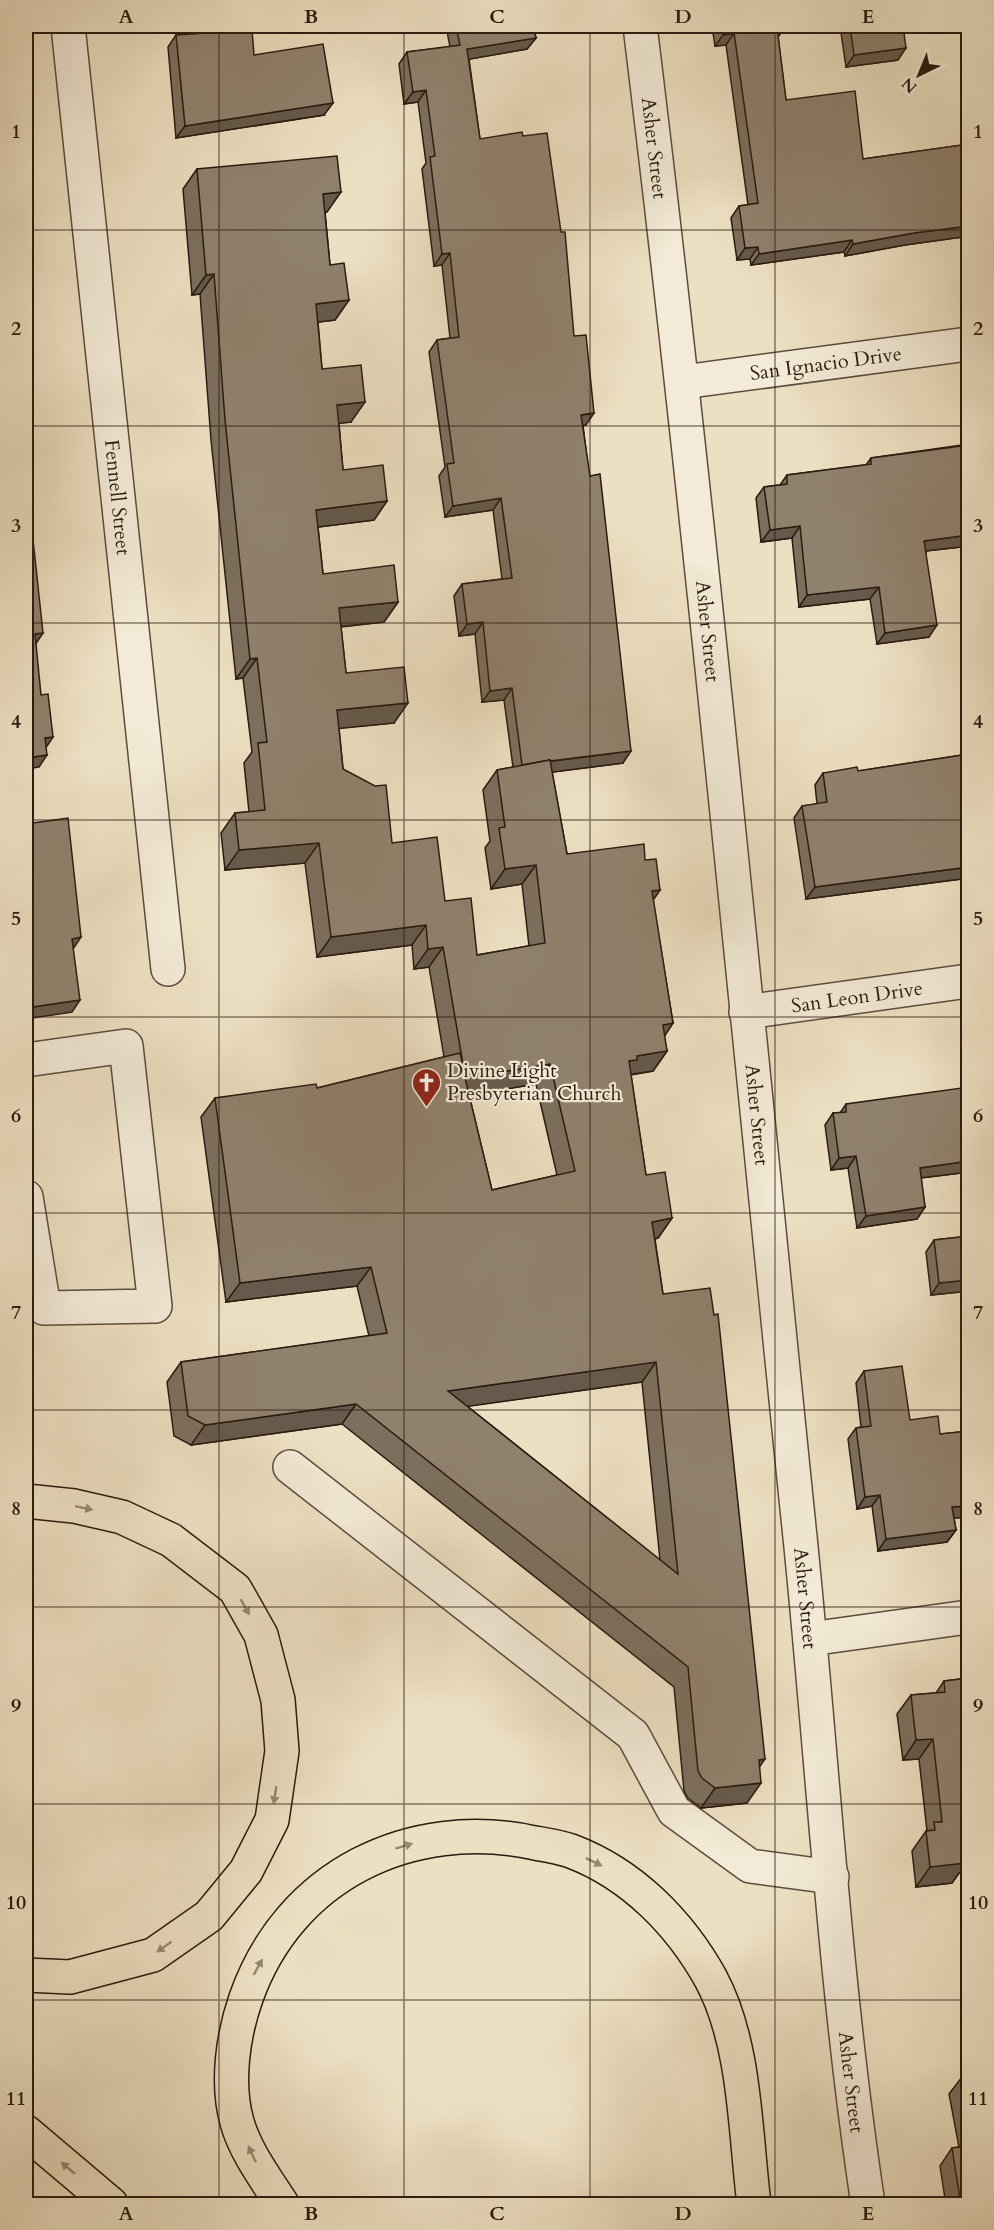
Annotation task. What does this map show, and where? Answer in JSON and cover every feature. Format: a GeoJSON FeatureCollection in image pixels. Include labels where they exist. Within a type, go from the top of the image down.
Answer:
{"type":"FeatureCollection","features":[{"type":"Feature","properties":{"kind":"highway"},"geometry":{"type":"LineString","coordinates":[[26,1501],[74,1506],[122,1517],[171,1540],[235,1589],[261,1635],[278,1700],[282,1751],[272,1820],[246,1871],[209,1916],[153,1955],[70,1977],[26,1975]]}},
{"type":"Feature","properties":{"kind":"highway"},"geometry":{"type":"LineString","coordinates":[[282,2205],[258,2166],[237,2121],[231,2067],[237,2024],[254,1975],[278,1934],[306,1902],[339,1875],[371,1857],[408,1844],[458,1835],[513,1838],[570,1850],[609,1869],[647,1896],[683,1935],[711,1980],[728,2019],[737,2060],[754,2205]]}},
{"type":"Feature","properties":{"kind":"highway"},"geometry":{"type":"LineString","coordinates":[[26,2132],[111,2205]]}},
{"type":"Feature","properties":{"kind":"street","name":"Fennell Street"},"geometry":{"type":"LineString","coordinates":[[68,26],[168,969]]}},
{"type":"Feature","properties":{"kind":"street","name":"Asher Street"},"geometry":{"type":"LineString","coordinates":[[640,26],[683,382],[810,1639],[854,2111],[868,2205]]}},
{"type":"Feature","properties":{"kind":"street","name":"San Ignacio Drive"},"geometry":{"type":"LineString","coordinates":[[683,382],[969,344]]}},
{"type":"Feature","properties":{"kind":"street","name":"San Leon Drive"},"geometry":{"type":"LineString","coordinates":[[746,1012],[969,981]]}},
{"type":"Feature","properties":{"kind":"street"},"geometry":{"type":"LineString","coordinates":[[26,1060],[126,1046],[155,1306],[44,1308],[26,1197]]}},
{"type":"Feature","properties":{"kind":"street"},"geometry":{"type":"LineString","coordinates":[[290,1467],[633,1735],[674,1811],[750,1866],[832,1877]]}},
{"type":"Feature","properties":{"kind":"street"},"geometry":{"type":"LineString","coordinates":[[810,1639],[969,1617]]}},
{"type":"Feature","properties":{"kind":"building"},"geometry":{"type":"Polygon","coordinates":[[[456,26],[533,26],[536,38],[467,49],[480,139],[522,132],[523,136],[547,133],[561,232],[565,232],[574,336],[586,335],[594,413],[581,415],[590,476],[600,474],[631,751],[522,765],[512,688],[490,691],[483,622],[467,624],[462,584],[512,578],[501,498],[453,506],[447,464],[454,463],[437,340],[459,337],[450,253],[442,254],[430,157],[435,156],[426,90],[413,92],[407,52],[460,45],[456,26]]]}},
{"type":"Feature","properties":{"kind":"building"},"geometry":{"type":"Polygon","coordinates":[[[722,26],[785,26],[777,27],[786,100],[855,91],[863,159],[969,144],[969,226],[853,244],[852,240],[759,254],[758,247],[745,248],[739,206],[758,203],[734,33],[723,35],[722,26]]]}},
{"type":"Feature","properties":{"kind":"building"},"geometry":{"type":"Polygon","coordinates":[[[850,26],[903,26],[906,48],[854,55],[850,26]]]}},
{"type":"Feature","properties":{"kind":"building"},"geometry":{"type":"Polygon","coordinates":[[[252,30],[254,55],[323,44],[333,103],[185,126],[176,35],[252,30]]]}},
{"type":"Feature","properties":{"kind":"building"},"geometry":{"type":"Polygon","coordinates":[[[337,156],[341,192],[323,194],[330,265],[344,263],[349,300],[316,304],[322,369],[361,365],[365,402],[337,405],[343,470],[383,465],[387,501],[316,510],[323,574],[394,565],[398,602],[339,608],[346,673],[404,667],[408,703],[337,710],[343,769],[375,786],[386,785],[392,843],[437,837],[445,901],[471,898],[477,955],[545,943],[536,865],[505,869],[499,828],[505,827],[497,770],[550,760],[567,854],[644,844],[645,860],[656,859],[660,890],[652,891],[673,1023],[663,1025],[667,1051],[637,1056],[637,1060],[629,1061],[646,1175],[665,1172],[672,1218],[652,1222],[663,1294],[710,1288],[714,1315],[718,1314],[765,1759],[759,1760],[761,1783],[715,1788],[702,1778],[698,1771],[688,1667],[356,1404],[205,1425],[188,1416],[181,1362],[387,1333],[371,1267],[240,1283],[215,1098],[316,1084],[317,1088],[460,1053],[464,1070],[443,947],[428,949],[426,925],[331,937],[319,843],[239,850],[235,813],[265,810],[258,743],[267,742],[257,658],[250,659],[225,420],[214,274],[206,275],[197,169],[337,156]],[[550,1064],[465,1078],[492,1190],[575,1171],[550,1064]],[[656,1362],[448,1391],[678,1574],[656,1362]]]}},
{"type":"Feature","properties":{"kind":"building"},"geometry":{"type":"Polygon","coordinates":[[[969,445],[969,535],[924,541],[937,625],[885,633],[879,587],[807,595],[800,526],[770,530],[764,487],[787,484],[787,475],[871,464],[871,458],[969,445]]]}},
{"type":"Feature","properties":{"kind":"building"},"geometry":{"type":"Polygon","coordinates":[[[26,474],[43,633],[35,634],[41,695],[48,694],[53,737],[45,738],[47,755],[26,758],[26,474]]]}},
{"type":"Feature","properties":{"kind":"building"},"geometry":{"type":"Polygon","coordinates":[[[969,754],[969,867],[815,887],[802,806],[827,802],[823,773],[857,767],[858,771],[969,754]]]}},
{"type":"Feature","properties":{"kind":"building"},"geometry":{"type":"Polygon","coordinates":[[[68,818],[81,937],[72,939],[80,1000],[26,1008],[26,824],[68,818]]]}},
{"type":"Feature","properties":{"kind":"building"},"geometry":{"type":"Polygon","coordinates":[[[969,1087],[969,1161],[920,1168],[925,1207],[866,1216],[856,1156],[839,1158],[833,1113],[846,1112],[846,1104],[969,1087]]]}},
{"type":"Feature","properties":{"kind":"building"},"geometry":{"type":"Polygon","coordinates":[[[969,1236],[969,1280],[939,1283],[934,1240],[969,1236]]]}},
{"type":"Feature","properties":{"kind":"building"},"geometry":{"type":"Polygon","coordinates":[[[902,1366],[910,1420],[938,1416],[940,1434],[969,1431],[969,1506],[952,1507],[956,1530],[886,1539],[880,1495],[865,1497],[856,1428],[871,1426],[864,1371],[902,1366]]]}},
{"type":"Feature","properties":{"kind":"building"},"geometry":{"type":"Polygon","coordinates":[[[969,1678],[969,1854],[965,1854],[966,1863],[930,1867],[926,1831],[935,1830],[934,1822],[942,1822],[933,1739],[916,1740],[911,1695],[945,1692],[944,1681],[969,1678]]]}},
{"type":"Feature","properties":{"kind":"building"},"geometry":{"type":"Polygon","coordinates":[[[969,2075],[969,2113],[962,2076],[969,2075]]]}},
{"type":"Feature","properties":{"kind":"building"},"geometry":{"type":"Polygon","coordinates":[[[969,2146],[969,2205],[961,2205],[952,2148],[969,2146]]]}},
{"type":"Feature","properties":{"kind":"place","name":"Divine Light Presbyterian Church"},"geometry":{"type":"Point","coordinates":[426,1108]}}]}
